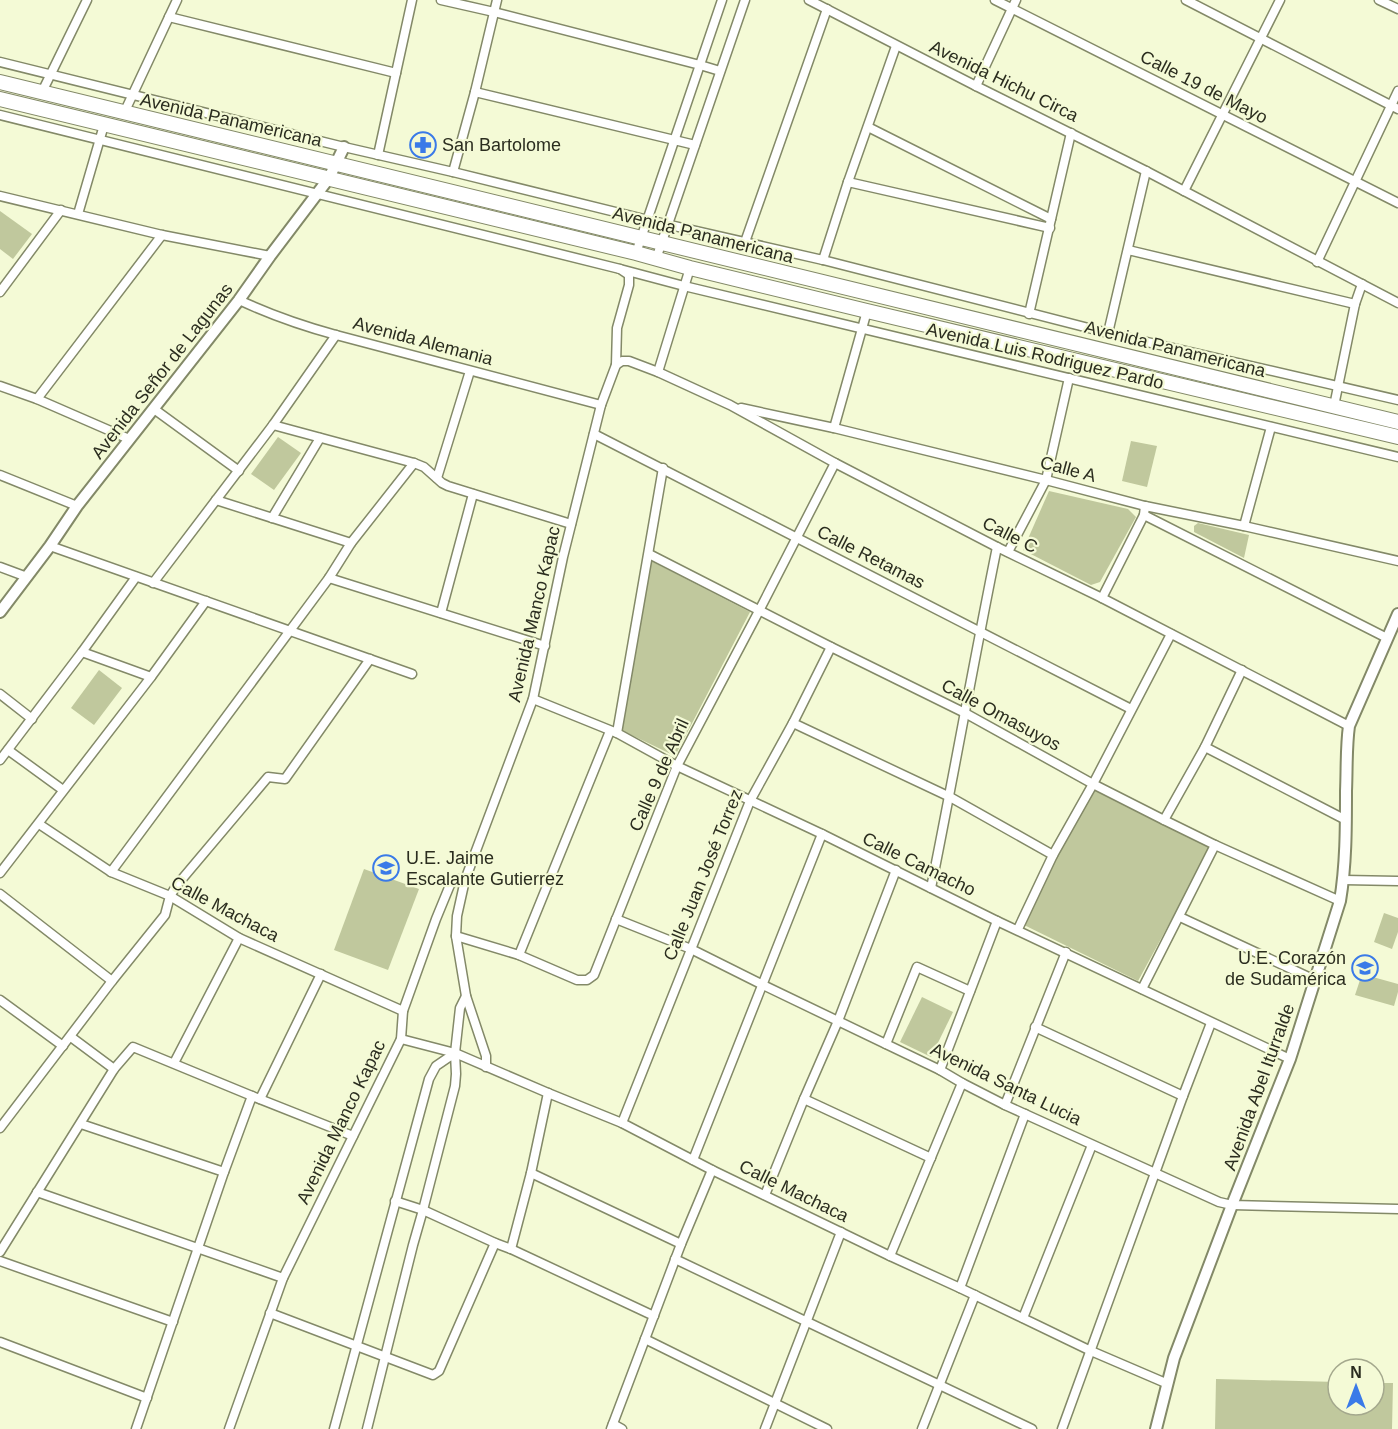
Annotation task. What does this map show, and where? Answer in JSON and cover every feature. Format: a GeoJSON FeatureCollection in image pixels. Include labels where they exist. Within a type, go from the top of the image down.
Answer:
{"type":"FeatureCollection","features":[{"type":"Feature","properties":{"kind":"highway","name":"Avenida Panamericana"},"geometry":{"type":"LineString","coordinates":[[0,82],[1398,422]]}},
{"type":"Feature","properties":{"kind":"highway","name":"Avenida Panamericana"},"geometry":{"type":"LineString","coordinates":[[0,99],[867,311],[1398,437]]}},
{"type":"Feature","properties":{"kind":"street"},"geometry":{"type":"LineString","coordinates":[[42,92],[87,0]]}},
{"type":"Feature","properties":{"kind":"street"},"geometry":{"type":"LineString","coordinates":[[123,113],[177,0]]}},
{"type":"Feature","properties":{"kind":"street"},"geometry":{"type":"LineString","coordinates":[[378,155],[412,0]]}},
{"type":"Feature","properties":{"kind":"street"},"geometry":{"type":"LineString","coordinates":[[441,0],[720,71]]}},
{"type":"Feature","properties":{"kind":"street"},"geometry":{"type":"LineString","coordinates":[[453,172],[497,0]]}},
{"type":"Feature","properties":{"kind":"street"},"geometry":{"type":"LineString","coordinates":[[636,253],[722,0]]}},
{"type":"Feature","properties":{"kind":"street"},"geometry":{"type":"LineString","coordinates":[[656,259],[745,0]]}},
{"type":"Feature","properties":{"kind":"street","name":"Avenida Hichu Circa"},"geometry":{"type":"LineString","coordinates":[[809,0],[1185,191],[1398,303]]}},
{"type":"Feature","properties":{"kind":"street","name":"Calle 19 de Mayo"},"geometry":{"type":"LineString","coordinates":[[995,0],[1398,203]]}},
{"type":"Feature","properties":{"kind":"street"},"geometry":{"type":"LineString","coordinates":[[976,86],[1016,0]]}},
{"type":"Feature","properties":{"kind":"street"},"geometry":{"type":"LineString","coordinates":[[1186,0],[1394,107]]}},
{"type":"Feature","properties":{"kind":"street"},"geometry":{"type":"LineString","coordinates":[[1185,191],[1280,0]]}},
{"type":"Feature","properties":{"kind":"street"},"geometry":{"type":"LineString","coordinates":[[1379,0],[1398,9]]}},
{"type":"Feature","properties":{"kind":"street"},"geometry":{"type":"LineString","coordinates":[[745,242],[827,9]]}},
{"type":"Feature","properties":{"kind":"street"},"geometry":{"type":"LineString","coordinates":[[169,17],[396,73]]}},
{"type":"Feature","properties":{"kind":"street"},"geometry":{"type":"LineString","coordinates":[[823,260],[896,46]]}},
{"type":"Feature","properties":{"kind":"street","name":"Avenida Panamericana"},"geometry":{"type":"LineString","coordinates":[[0,62],[668,225],[823,260],[1029,314],[1398,400]]}},
{"type":"Feature","properties":{"kind":"street"},"geometry":{"type":"LineString","coordinates":[[1317,262],[1354,182],[1394,107],[1398,91]]}},
{"type":"Feature","properties":{"kind":"street"},"geometry":{"type":"LineString","coordinates":[[475,92],[695,145]]}},
{"type":"Feature","properties":{"kind":"street"},"geometry":{"type":"LineString","coordinates":[[0,116],[620,268],[684,286]]}},
{"type":"Feature","properties":{"kind":"street"},"geometry":{"type":"LineString","coordinates":[[78,214],[104,125]]}},
{"type":"Feature","properties":{"kind":"street"},"geometry":{"type":"LineString","coordinates":[[868,127],[1050,223]]}},
{"type":"Feature","properties":{"kind":"street"},"geometry":{"type":"LineString","coordinates":[[1029,314],[1071,133]]}},
{"type":"Feature","properties":{"kind":"street","name":"Avenida Señor de Lagunas"},"geometry":{"type":"LineString","coordinates":[[0,612],[77,506],[239,300],[318,194],[329,178],[344,147]]}},
{"type":"Feature","properties":{"kind":"street"},"geometry":{"type":"LineString","coordinates":[[1108,333],[1146,171]]}},
{"type":"Feature","properties":{"kind":"street"},"geometry":{"type":"LineString","coordinates":[[848,182],[1050,223]]}},
{"type":"Feature","properties":{"kind":"street"},"geometry":{"type":"LineString","coordinates":[[0,196],[162,235],[270,256]]}},
{"type":"Feature","properties":{"kind":"street"},"geometry":{"type":"LineString","coordinates":[[0,292],[60,210]]}},
{"type":"Feature","properties":{"kind":"street"},"geometry":{"type":"LineString","coordinates":[[37,399],[162,235]]}},
{"type":"Feature","properties":{"kind":"street"},"geometry":{"type":"LineString","coordinates":[[1128,250],[1355,304]]}},
{"type":"Feature","properties":{"kind":"street","name":"Avenida Manco Kapac"},"geometry":{"type":"LineString","coordinates":[[229,1429],[283,1278],[401,1039],[403,1011],[436,919],[450,885],[455,879],[465,880],[533,699],[571,524],[601,405],[616,365],[617,328],[629,285],[629,275],[620,268]]}},
{"type":"Feature","properties":{"kind":"street"},"geometry":{"type":"LineString","coordinates":[[616,365],[622,361],[629,361],[658,372],[690,268]]}},
{"type":"Feature","properties":{"kind":"street"},"geometry":{"type":"LineString","coordinates":[[1334,406],[1355,304],[1362,285]]}},
{"type":"Feature","properties":{"kind":"street","name":"Avenida Luis Rodriguez Pardo"},"geometry":{"type":"LineString","coordinates":[[684,286],[1398,457]]}},
{"type":"Feature","properties":{"kind":"street","name":"Avenida Alemania"},"geometry":{"type":"LineString","coordinates":[[239,300],[279,318],[336,335],[601,405]]}},
{"type":"Feature","properties":{"kind":"street"},"geometry":{"type":"LineString","coordinates":[[834,428],[867,311]]}},
{"type":"Feature","properties":{"kind":"street"},"geometry":{"type":"LineString","coordinates":[[153,583],[273,425],[336,335]]}},
{"type":"Feature","properties":{"kind":"street"},"geometry":{"type":"LineString","coordinates":[[437,478],[470,371]]}},
{"type":"Feature","properties":{"kind":"street","name":"Calle C"},"geometry":{"type":"LineString","coordinates":[[658,372],[730,405],[835,463],[1349,726]]}},
{"type":"Feature","properties":{"kind":"street"},"geometry":{"type":"LineString","coordinates":[[1008,552],[1046,480],[1069,378]]}},
{"type":"Feature","properties":{"kind":"street"},"geometry":{"type":"LineString","coordinates":[[0,386],[37,399],[129,440]]}},
{"type":"Feature","properties":{"kind":"street","name":"Calle A"},"geometry":{"type":"LineString","coordinates":[[730,405],[1046,480],[1145,510],[1244,526],[1398,561]]}},
{"type":"Feature","properties":{"kind":"street"},"geometry":{"type":"LineString","coordinates":[[154,409],[239,471]]}},
{"type":"Feature","properties":{"kind":"street"},"geometry":{"type":"LineString","coordinates":[[273,425],[414,463],[424,467],[448,486],[571,524]]}},
{"type":"Feature","properties":{"kind":"street"},"geometry":{"type":"LineString","coordinates":[[1244,526],[1271,427]]}},
{"type":"Feature","properties":{"kind":"street","name":"Calle Retamas"},"geometry":{"type":"LineString","coordinates":[[594,434],[1131,709]]}},
{"type":"Feature","properties":{"kind":"street"},"geometry":{"type":"LineString","coordinates":[[272,518],[320,438]]}},
{"type":"Feature","properties":{"kind":"street"},"geometry":{"type":"LineString","coordinates":[[111,872],[329,578],[351,543],[414,463]]}},
{"type":"Feature","properties":{"kind":"street","name":"Calle 9 de Abril"},"geometry":{"type":"LineString","coordinates":[[456,936],[519,955],[577,980],[587,980],[594,975],[677,765],[835,463]]}},
{"type":"Feature","properties":{"kind":"street"},"geometry":{"type":"LineString","coordinates":[[519,955],[613,732],[649,554],[663,468]]}},
{"type":"Feature","properties":{"kind":"street"},"geometry":{"type":"LineString","coordinates":[[0,475],[77,506]]}},
{"type":"Feature","properties":{"kind":"street"},"geometry":{"type":"LineString","coordinates":[[441,613],[472,494]]}},
{"type":"Feature","properties":{"kind":"street"},"geometry":{"type":"LineString","coordinates":[[216,500],[351,543]]}},
{"type":"Feature","properties":{"kind":"street"},"geometry":{"type":"LineString","coordinates":[[1102,598],[1145,510],[1387,638]]}},
{"type":"Feature","properties":{"kind":"street"},"geometry":{"type":"LineString","coordinates":[[50,546],[412,674]]}},
{"type":"Feature","properties":{"kind":"street"},"geometry":{"type":"LineString","coordinates":[[931,888],[998,547]]}},
{"type":"Feature","properties":{"kind":"street","name":"Calle Omasuyos"},"geometry":{"type":"LineString","coordinates":[[649,554],[965,713],[1093,784],[1164,820],[1340,902]]}},
{"type":"Feature","properties":{"kind":"street"},"geometry":{"type":"LineString","coordinates":[[0,567],[27,577]]}},
{"type":"Feature","properties":{"kind":"street"},"geometry":{"type":"LineString","coordinates":[[0,760],[136,577]]}},
{"type":"Feature","properties":{"kind":"street"},"geometry":{"type":"LineString","coordinates":[[329,578],[545,646]]}},
{"type":"Feature","properties":{"kind":"street"},"geometry":{"type":"LineString","coordinates":[[0,873],[206,601]]}},
{"type":"Feature","properties":{"kind":"street","name":"Avenida Abel Iturralde"},"geometry":{"type":"LineString","coordinates":[[1156,1429],[1174,1358],[1290,1059],[1340,902],[1344,880],[1349,726],[1398,614]]}},
{"type":"Feature","properties":{"kind":"street"},"geometry":{"type":"LineString","coordinates":[[1017,929],[1053,855],[1093,784],[1171,634]]}},
{"type":"Feature","properties":{"kind":"street","name":"Calle Juan José Torrez"},"geometry":{"type":"LineString","coordinates":[[622,1123],[750,801],[831,647]]}},
{"type":"Feature","properties":{"kind":"street"},"geometry":{"type":"LineString","coordinates":[[82,652],[151,676]]}},
{"type":"Feature","properties":{"kind":"street"},"geometry":{"type":"LineString","coordinates":[[0,1128],[165,915],[170,896],[177,885],[268,777],[285,779],[370,659]]}},
{"type":"Feature","properties":{"kind":"street"},"geometry":{"type":"LineString","coordinates":[[1164,820],[1205,747],[1242,670]]}},
{"type":"Feature","properties":{"kind":"street"},"geometry":{"type":"LineString","coordinates":[[0,694],[32,719]]}},
{"type":"Feature","properties":{"kind":"street","name":"Calle Camacho"},"geometry":{"type":"LineString","coordinates":[[533,699],[613,732],[997,921],[1290,1059]]}},
{"type":"Feature","properties":{"kind":"street"},"geometry":{"type":"LineString","coordinates":[[793,723],[950,797],[1053,855]]}},
{"type":"Feature","properties":{"kind":"street"},"geometry":{"type":"LineString","coordinates":[[1205,747],[1346,820]]}},
{"type":"Feature","properties":{"kind":"street"},"geometry":{"type":"LineString","coordinates":[[8,750],[63,790]]}},
{"type":"Feature","properties":{"kind":"street","name":"Calle Machaca"},"geometry":{"type":"LineString","coordinates":[[39,824],[111,872],[170,896],[239,938],[403,1011]]}},
{"type":"Feature","properties":{"kind":"street"},"geometry":{"type":"LineString","coordinates":[[693,1160],[822,834]]}},
{"type":"Feature","properties":{"kind":"street"},"geometry":{"type":"LineString","coordinates":[[1142,989],[1215,845]]}},
{"type":"Feature","properties":{"kind":"street"},"geometry":{"type":"LineString","coordinates":[[765,1195],[838,1021],[896,870]]}},
{"type":"Feature","properties":{"kind":"street"},"geometry":{"type":"LineString","coordinates":[[465,880],[457,916],[456,936],[466,996],[486,1056],[486,1067]]}},
{"type":"Feature","properties":{"kind":"street"},"geometry":{"type":"LineString","coordinates":[[1344,880],[1398,881]]}},
{"type":"Feature","properties":{"kind":"street"},"geometry":{"type":"LineString","coordinates":[[0,894],[112,981]]}},
{"type":"Feature","properties":{"kind":"street"},"geometry":{"type":"LineString","coordinates":[[1180,917],[1315,980]]}},
{"type":"Feature","properties":{"kind":"street","name":"Avenida Santa Lucia"},"geometry":{"type":"LineString","coordinates":[[616,919],[691,949],[940,1070],[1005,1105],[1219,1202],[1232,1206],[1398,1209]]}},
{"type":"Feature","properties":{"kind":"street"},"geometry":{"type":"LineString","coordinates":[[940,1070],[997,921]]}},
{"type":"Feature","properties":{"kind":"street"},"geometry":{"type":"LineString","coordinates":[[174,1063],[239,938]]}},
{"type":"Feature","properties":{"kind":"street"},"geometry":{"type":"LineString","coordinates":[[1005,1105],[1066,952]]}},
{"type":"Feature","properties":{"kind":"street"},"geometry":{"type":"LineString","coordinates":[[886,1044],[917,967],[970,991]]}},
{"type":"Feature","properties":{"kind":"street"},"geometry":{"type":"LineString","coordinates":[[136,1429],[224,1173],[256,1098],[321,974]]}},
{"type":"Feature","properties":{"kind":"street"},"geometry":{"type":"LineString","coordinates":[[367,1429],[412,1245],[455,1086],[454,1053],[460,1008],[466,996]]}},
{"type":"Feature","properties":{"kind":"street"},"geometry":{"type":"LineString","coordinates":[[0,1000],[63,1046]]}},
{"type":"Feature","properties":{"kind":"street"},"geometry":{"type":"LineString","coordinates":[[1062,1429],[1211,1023]]}},
{"type":"Feature","properties":{"kind":"street"},"geometry":{"type":"LineString","coordinates":[[1035,1027],[1183,1096]]}},
{"type":"Feature","properties":{"kind":"street"},"geometry":{"type":"LineString","coordinates":[[71,1036],[114,1069]]}},
{"type":"Feature","properties":{"kind":"street","name":"Calle Machaca"},"geometry":{"type":"LineString","coordinates":[[401,1039],[454,1053],[622,1123],[712,1170],[891,1256],[1091,1351],[1168,1384]]}},
{"type":"Feature","properties":{"kind":"street"},"geometry":{"type":"LineString","coordinates":[[0,1252],[114,1069],[133,1047],[353,1136]]}},
{"type":"Feature","properties":{"kind":"street"},"geometry":{"type":"LineString","coordinates":[[334,1429],[429,1078],[435,1066],[454,1053]]}},
{"type":"Feature","properties":{"kind":"street"},"geometry":{"type":"LineString","coordinates":[[891,1256],[962,1083]]}},
{"type":"Feature","properties":{"kind":"street"},"geometry":{"type":"LineString","coordinates":[[511,1249],[531,1173],[548,1093]]}},
{"type":"Feature","properties":{"kind":"street"},"geometry":{"type":"LineString","coordinates":[[804,1099],[931,1158]]}},
{"type":"Feature","properties":{"kind":"street"},"geometry":{"type":"LineString","coordinates":[[960,1288],[1025,1114]]}},
{"type":"Feature","properties":{"kind":"street"},"geometry":{"type":"LineString","coordinates":[[81,1124],[224,1173]]}},
{"type":"Feature","properties":{"kind":"street"},"geometry":{"type":"LineString","coordinates":[[1023,1318],[1092,1145]]}},
{"type":"Feature","properties":{"kind":"street"},"geometry":{"type":"LineString","coordinates":[[622,1429],[612,1427],[675,1259],[712,1170]]}},
{"type":"Feature","properties":{"kind":"street"},"geometry":{"type":"LineString","coordinates":[[531,1173],[681,1244]]}},
{"type":"Feature","properties":{"kind":"street"},"geometry":{"type":"LineString","coordinates":[[37,1192],[283,1278]]}},
{"type":"Feature","properties":{"kind":"street"},"geometry":{"type":"LineString","coordinates":[[395,1201],[423,1210],[511,1249],[654,1316]]}},
{"type":"Feature","properties":{"kind":"street"},"geometry":{"type":"LineString","coordinates":[[765,1429],[841,1232]]}},
{"type":"Feature","properties":{"kind":"street"},"geometry":{"type":"LineString","coordinates":[[270,1312],[434,1375],[439,1371],[495,1243]]}},
{"type":"Feature","properties":{"kind":"street"},"geometry":{"type":"LineString","coordinates":[[675,1259],[1032,1429]]}},
{"type":"Feature","properties":{"kind":"street"},"geometry":{"type":"LineString","coordinates":[[0,1261],[173,1322]]}},
{"type":"Feature","properties":{"kind":"street"},"geometry":{"type":"LineString","coordinates":[[922,1429],[975,1295]]}},
{"type":"Feature","properties":{"kind":"street"},"geometry":{"type":"LineString","coordinates":[[645,1340],[827,1429]]}},
{"type":"Feature","properties":{"kind":"street"},"geometry":{"type":"LineString","coordinates":[[0,1342],[147,1398]]}},
{"type":"Feature","properties":{"kind":"green space"},"geometry":{"type":"Polygon","coordinates":[[[0,211],[32,234],[13,259],[0,249],[0,211]]]}},
{"type":"Feature","properties":{"kind":"green space"},"geometry":{"type":"Polygon","coordinates":[[[278,437],[301,453],[274,490],[251,474],[278,437]]]}},
{"type":"Feature","properties":{"kind":"green space"},"geometry":{"type":"Polygon","coordinates":[[[1131,441],[1157,446],[1147,487],[1122,481],[1131,441]]]}},
{"type":"Feature","properties":{"kind":"green space"},"geometry":{"type":"Polygon","coordinates":[[[1049,491],[1128,509],[1136,517],[1100,582],[1091,585],[1023,550],[1049,491]]]}},
{"type":"Feature","properties":{"kind":"green space"},"geometry":{"type":"Polygon","coordinates":[[[1198,523],[1249,535],[1244,558],[1194,532],[1194,526],[1198,523]]]}},
{"type":"Feature","properties":{"kind":"green space"},"geometry":{"type":"Polygon","coordinates":[[[651,561],[750,612],[675,756],[621,730],[651,561]]]}},
{"type":"Feature","properties":{"kind":"green space"},"geometry":{"type":"Polygon","coordinates":[[[99,670],[122,688],[94,725],[71,708],[99,670]]]}},
{"type":"Feature","properties":{"kind":"green space"},"geometry":{"type":"Polygon","coordinates":[[[1094,788],[1211,847],[1138,981],[1022,924],[1094,788]]]}},
{"type":"Feature","properties":{"kind":"green space"},"geometry":{"type":"Polygon","coordinates":[[[364,869],[419,889],[388,970],[334,950],[364,869]]]}},
{"type":"Feature","properties":{"kind":"green space"},"geometry":{"type":"Polygon","coordinates":[[[1384,913],[1398,918],[1398,932],[1392,949],[1374,942],[1384,913]]]}},
{"type":"Feature","properties":{"kind":"green space"},"geometry":{"type":"Polygon","coordinates":[[[1362,974],[1398,984],[1394,1006],[1355,995],[1362,974]]]}},
{"type":"Feature","properties":{"kind":"green space"},"geometry":{"type":"Polygon","coordinates":[[[922,997],[953,1012],[931,1057],[900,1042],[922,997]]]}},
{"type":"Feature","properties":{"kind":"green space"},"geometry":{"type":"Polygon","coordinates":[[[1216,1379],[1326,1382],[1326,1417],[1386,1417],[1386,1383],[1393,1383],[1392,1429],[1215,1429],[1216,1379]]]}},
{"type":"Feature","properties":{"kind":"place","name":"San Bartolome"},"geometry":{"type":"Point","coordinates":[423,145]}},
{"type":"Feature","properties":{"kind":"place","name":"U.E. Jaime Escalante Gutierrez"},"geometry":{"type":"Point","coordinates":[386,868]}},
{"type":"Feature","properties":{"kind":"place","name":"U.E. Corazón de Sudamérica"},"geometry":{"type":"Point","coordinates":[1365,968]}}]}
